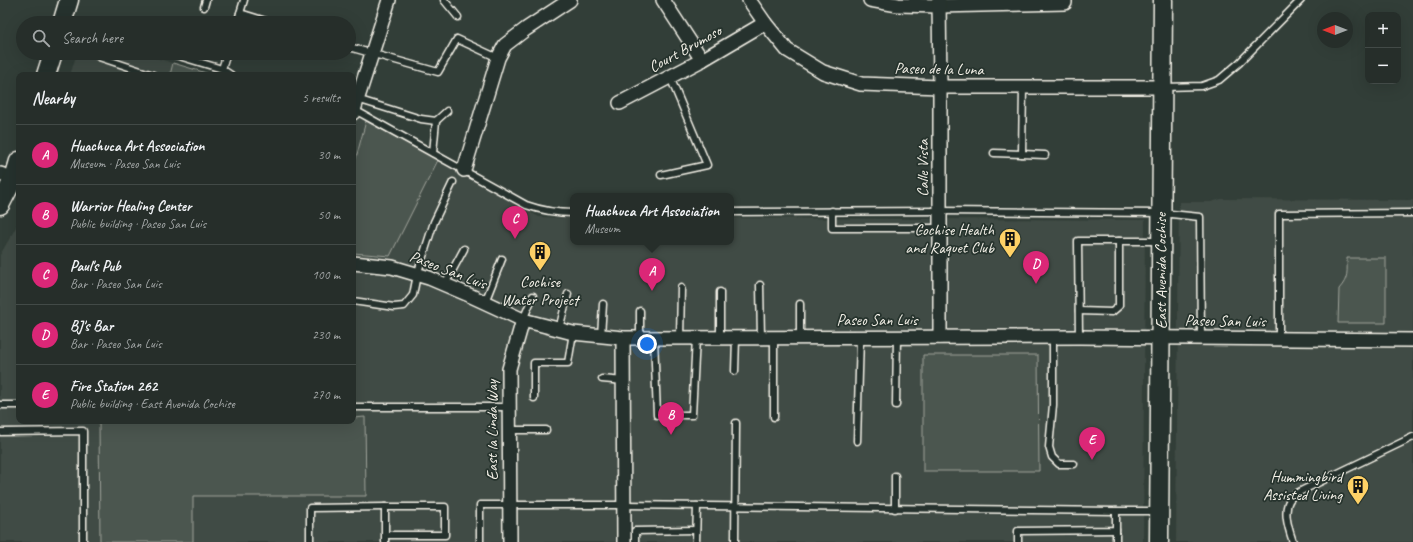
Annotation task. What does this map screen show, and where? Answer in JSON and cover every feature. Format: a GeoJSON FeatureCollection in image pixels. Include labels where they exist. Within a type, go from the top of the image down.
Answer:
{"type":"FeatureCollection","features":[{"type":"Feature","properties":{"kind":"street"},"geometry":{"type":"LineString","coordinates":[[66,16],[69,0]]}},
{"type":"Feature","properties":{"kind":"street"},"geometry":{"type":"LineString","coordinates":[[356,101],[389,0]]}},
{"type":"Feature","properties":{"kind":"street"},"geometry":{"type":"LineString","coordinates":[[464,170],[498,58],[505,45],[526,29],[570,0]]}},
{"type":"Feature","properties":{"kind":"street"},"geometry":{"type":"LineString","coordinates":[[663,0],[702,60]]}},
{"type":"Feature","properties":{"kind":"street","name":"Paseo de la Luna"},"geometry":{"type":"LineString","coordinates":[[749,0],[787,50],[823,72],[861,84],[1024,87],[1162,87]]}},
{"type":"Feature","properties":{"kind":"street"},"geometry":{"type":"LineString","coordinates":[[870,0],[898,5],[939,3],[1065,3],[1065,0]]}},
{"type":"Feature","properties":{"kind":"street","name":"East Avenida Cochise"},"geometry":{"type":"LineString","coordinates":[[1159,542],[1163,0]]}},
{"type":"Feature","properties":{"kind":"street","name":"Calle Vista"},"geometry":{"type":"LineString","coordinates":[[939,3],[940,337]]}},
{"type":"Feature","properties":{"kind":"street","name":"Court Brumoso"},"geometry":{"type":"LineString","coordinates":[[620,103],[702,60],[765,23]]}},
{"type":"Feature","properties":{"kind":"street"},"geometry":{"type":"LineString","coordinates":[[47,72],[51,60]]}},
{"type":"Feature","properties":{"kind":"street"},"geometry":{"type":"LineString","coordinates":[[0,204],[16,167]]}},
{"type":"Feature","properties":{"kind":"street","name":"Paseo San Luis"},"geometry":{"type":"LineString","coordinates":[[356,263],[392,267],[445,284],[523,320],[573,333],[623,338],[1161,337],[1413,340]]}},
{"type":"Feature","properties":{"kind":"street","name":"East la Linda Way"},"geometry":{"type":"LineString","coordinates":[[510,542],[509,369],[523,320]]}},
{"type":"Feature","properties":{"kind":"street"},"geometry":{"type":"LineString","coordinates":[[623,338],[624,542]]}},
{"type":"Feature","properties":{"kind":"lane"},"geometry":{"type":"LineString","coordinates":[[204,7],[206,0]]}},
{"type":"Feature","properties":{"kind":"lane"},"geometry":{"type":"LineString","coordinates":[[239,16],[244,0]]}},
{"type":"Feature","properties":{"kind":"lane"},"geometry":{"type":"LineString","coordinates":[[444,0],[458,17]]}},
{"type":"Feature","properties":{"kind":"lane"},"geometry":{"type":"LineString","coordinates":[[1162,87],[1202,86],[1219,80],[1239,64],[1302,0]]}},
{"type":"Feature","properties":{"kind":"lane"},"geometry":{"type":"LineString","coordinates":[[240,13],[250,16]]}},
{"type":"Feature","properties":{"kind":"lane"},"geometry":{"type":"LineString","coordinates":[[356,49],[438,72],[457,39],[498,58]]}},
{"type":"Feature","properties":{"kind":"lane"},"geometry":{"type":"LineString","coordinates":[[108,60],[144,72]]}},
{"type":"Feature","properties":{"kind":"lane"},"geometry":{"type":"LineString","coordinates":[[192,60],[222,69],[226,72]]}},
{"type":"Feature","properties":{"kind":"lane"},"geometry":{"type":"LineString","coordinates":[[222,69],[225,60]]}},
{"type":"Feature","properties":{"kind":"lane"},"geometry":{"type":"LineString","coordinates":[[661,175],[706,165],[670,77]]}},
{"type":"Feature","properties":{"kind":"lane"},"geometry":{"type":"LineString","coordinates":[[1022,154],[1024,87]]}},
{"type":"Feature","properties":{"kind":"lane"},"geometry":{"type":"LineString","coordinates":[[356,107],[436,121]]}},
{"type":"Feature","properties":{"kind":"lane"},"geometry":{"type":"LineString","coordinates":[[356,108],[433,153],[526,204],[542,211],[570,213]]}},
{"type":"Feature","properties":{"kind":"lane"},"geometry":{"type":"LineString","coordinates":[[433,153],[436,121],[447,111]]}},
{"type":"Feature","properties":{"kind":"lane"},"geometry":{"type":"LineString","coordinates":[[994,153],[1045,155]]}},
{"type":"Feature","properties":{"kind":"lane"},"geometry":{"type":"LineString","coordinates":[[356,301],[394,307],[404,306],[413,295],[434,222],[453,182]]}},
{"type":"Feature","properties":{"kind":"lane"},"geometry":{"type":"LineString","coordinates":[[832,211],[832,228],[940,228]]}},
{"type":"Feature","properties":{"kind":"lane"},"geometry":{"type":"LineString","coordinates":[[734,212],[940,211],[1161,213],[1200,217],[1201,338]]}},
{"type":"Feature","properties":{"kind":"lane"},"geometry":{"type":"LineString","coordinates":[[1279,339],[1279,214],[1413,213]]}},
{"type":"Feature","properties":{"kind":"lane"},"geometry":{"type":"LineString","coordinates":[[1079,337],[1078,241],[1161,240]]}},
{"type":"Feature","properties":{"kind":"lane"},"geometry":{"type":"LineString","coordinates":[[1078,311],[1112,312],[1119,306],[1119,241]]}},
{"type":"Feature","properties":{"kind":"lane"},"geometry":{"type":"LineString","coordinates":[[445,284],[464,249]]}},
{"type":"Feature","properties":{"kind":"lane"},"geometry":{"type":"LineString","coordinates":[[485,302],[502,259]]}},
{"type":"Feature","properties":{"kind":"lane"},"geometry":{"type":"LineString","coordinates":[[760,285],[761,338]]}},
{"type":"Feature","properties":{"kind":"lane"},"geometry":{"type":"LineString","coordinates":[[680,338],[681,288]]}},
{"type":"Feature","properties":{"kind":"lane"},"geometry":{"type":"LineString","coordinates":[[720,292],[720,338]]}},
{"type":"Feature","properties":{"kind":"lane"},"geometry":{"type":"LineString","coordinates":[[559,329],[568,294]]}},
{"type":"Feature","properties":{"kind":"lane"},"geometry":{"type":"LineString","coordinates":[[523,320],[533,296]]}},
{"type":"Feature","properties":{"kind":"lane"},"geometry":{"type":"LineString","coordinates":[[602,336],[603,304]]}},
{"type":"Feature","properties":{"kind":"lane"},"geometry":{"type":"LineString","coordinates":[[800,304],[800,338]]}},
{"type":"Feature","properties":{"kind":"lane"},"geometry":{"type":"LineString","coordinates":[[640,310],[640,338]]}},
{"type":"Feature","properties":{"kind":"lane"},"geometry":{"type":"LineString","coordinates":[[534,398],[534,363],[568,363],[573,333]]}},
{"type":"Feature","properties":{"kind":"lane"},"geometry":{"type":"LineString","coordinates":[[858,441],[860,337]]}},
{"type":"Feature","properties":{"kind":"lane"},"geometry":{"type":"LineString","coordinates":[[896,405],[897,337]]}},
{"type":"Feature","properties":{"kind":"lane"},"geometry":{"type":"LineString","coordinates":[[1054,337],[1053,405],[1049,446],[1052,457],[1059,464],[1074,464]]}},
{"type":"Feature","properties":{"kind":"lane"},"geometry":{"type":"LineString","coordinates":[[654,338],[657,415],[692,415],[696,338]]}},
{"type":"Feature","properties":{"kind":"lane"},"geometry":{"type":"LineString","coordinates":[[735,371],[736,338]]}},
{"type":"Feature","properties":{"kind":"lane"},"geometry":{"type":"LineString","coordinates":[[774,338],[774,417]]}},
{"type":"Feature","properties":{"kind":"lane"},"geometry":{"type":"LineString","coordinates":[[602,379],[624,381]]}},
{"type":"Feature","properties":{"kind":"lane"},"geometry":{"type":"LineString","coordinates":[[0,405],[16,405]]}},
{"type":"Feature","properties":{"kind":"lane"},"geometry":{"type":"LineString","coordinates":[[356,407],[509,407]]}},
{"type":"Feature","properties":{"kind":"lane"},"geometry":{"type":"LineString","coordinates":[[735,542],[736,423]]}},
{"type":"Feature","properties":{"kind":"lane"},"geometry":{"type":"LineString","coordinates":[[509,430],[546,430]]}},
{"type":"Feature","properties":{"kind":"lane"},"geometry":{"type":"LineString","coordinates":[[0,432],[83,431],[83,542]]}},
{"type":"Feature","properties":{"kind":"lane"},"geometry":{"type":"LineString","coordinates":[[1293,542],[1286,516],[1291,498],[1303,490],[1413,438]]}},
{"type":"Feature","properties":{"kind":"lane"},"geometry":{"type":"LineString","coordinates":[[894,509],[895,476]]}},
{"type":"Feature","properties":{"kind":"lane"},"geometry":{"type":"LineString","coordinates":[[480,542],[480,505],[624,505],[1116,512],[1159,511]]}},
{"type":"Feature","properties":{"kind":"lane"},"geometry":{"type":"LineString","coordinates":[[696,542],[697,506]]}},
{"type":"Feature","properties":{"kind":"lane"},"geometry":{"type":"LineString","coordinates":[[310,542],[310,508],[385,507],[445,507],[445,535],[385,539],[385,507]]}},
{"type":"Feature","properties":{"kind":"lane"},"geometry":{"type":"LineString","coordinates":[[1116,512],[1116,542]]}},
{"type":"Feature","properties":{"kind":"lane"},"geometry":{"type":"LineString","coordinates":[[635,542],[635,531],[696,530]]}},
{"type":"Feature","properties":{"kind":"lane"},"geometry":{"type":"LineString","coordinates":[[1018,542],[1018,531],[1116,530]]}},
{"type":"Feature","properties":{"kind":"shaded area"},"geometry":{"type":"Polygon","coordinates":[[[75,60],[163,60],[203,72],[71,72],[75,60]]]}},
{"type":"Feature","properties":{"kind":"shaded area"},"geometry":{"type":"Polygon","coordinates":[[[173,63],[203,72],[171,72],[173,63]]]}},
{"type":"Feature","properties":{"kind":"shaded area"},"geometry":{"type":"Polygon","coordinates":[[[356,118],[366,121],[539,217],[570,218],[570,245],[734,245],[734,218],[1145,220],[1143,542],[0,542],[0,255],[16,227],[16,424],[356,424],[356,118]]]}},
{"type":"Feature","properties":{"kind":"shaded area"},"geometry":{"type":"Polygon","coordinates":[[[366,121],[438,160],[390,256],[356,253],[356,158],[366,121]]]}},
{"type":"Feature","properties":{"kind":"shaded area"},"geometry":{"type":"Polygon","coordinates":[[[1221,199],[1413,200],[1413,542],[1176,542],[1179,202],[1211,202],[1221,199]]]}},
{"type":"Feature","properties":{"kind":"shaded area"},"geometry":{"type":"Polygon","coordinates":[[[1347,258],[1386,258],[1386,323],[1338,323],[1339,289],[1346,278],[1347,258]]]}},
{"type":"Feature","properties":{"kind":"shaded area"},"geometry":{"type":"Polygon","coordinates":[[[923,355],[1038,355],[1039,471],[923,471],[923,355]]]}},
{"type":"Feature","properties":{"kind":"shaded area"},"geometry":{"type":"Polygon","coordinates":[[[365,417],[366,496],[193,496],[193,542],[100,542],[99,424],[356,424],[356,418],[365,417]]]}},
{"type":"Feature","properties":{"kind":"place","name":"Paul's Pub"},"geometry":{"type":"Point","coordinates":[515,239]}},
{"type":"Feature","properties":{"kind":"place","name":"Cochise Health and Raquet Club"},"geometry":{"type":"Point","coordinates":[1010,258]}},
{"type":"Feature","properties":{"kind":"place","name":"Cochise Water Project"},"geometry":{"type":"Point","coordinates":[540,272]}},
{"type":"Feature","properties":{"kind":"place","name":"BJ's Bar"},"geometry":{"type":"Point","coordinates":[1036,284]}},
{"type":"Feature","properties":{"kind":"place","name":"Huachuca Art Association"},"geometry":{"type":"Point","coordinates":[652,291]}},
{"type":"Feature","properties":{"kind":"place","name":"Warrior Healing Center"},"geometry":{"type":"Point","coordinates":[671,435]}},
{"type":"Feature","properties":{"kind":"place","name":"Fire Station 262"},"geometry":{"type":"Point","coordinates":[1092,460]}},
{"type":"Feature","properties":{"kind":"place","name":"Hummingbird Assisted Living"},"geometry":{"type":"Point","coordinates":[1358,506]}}]}
